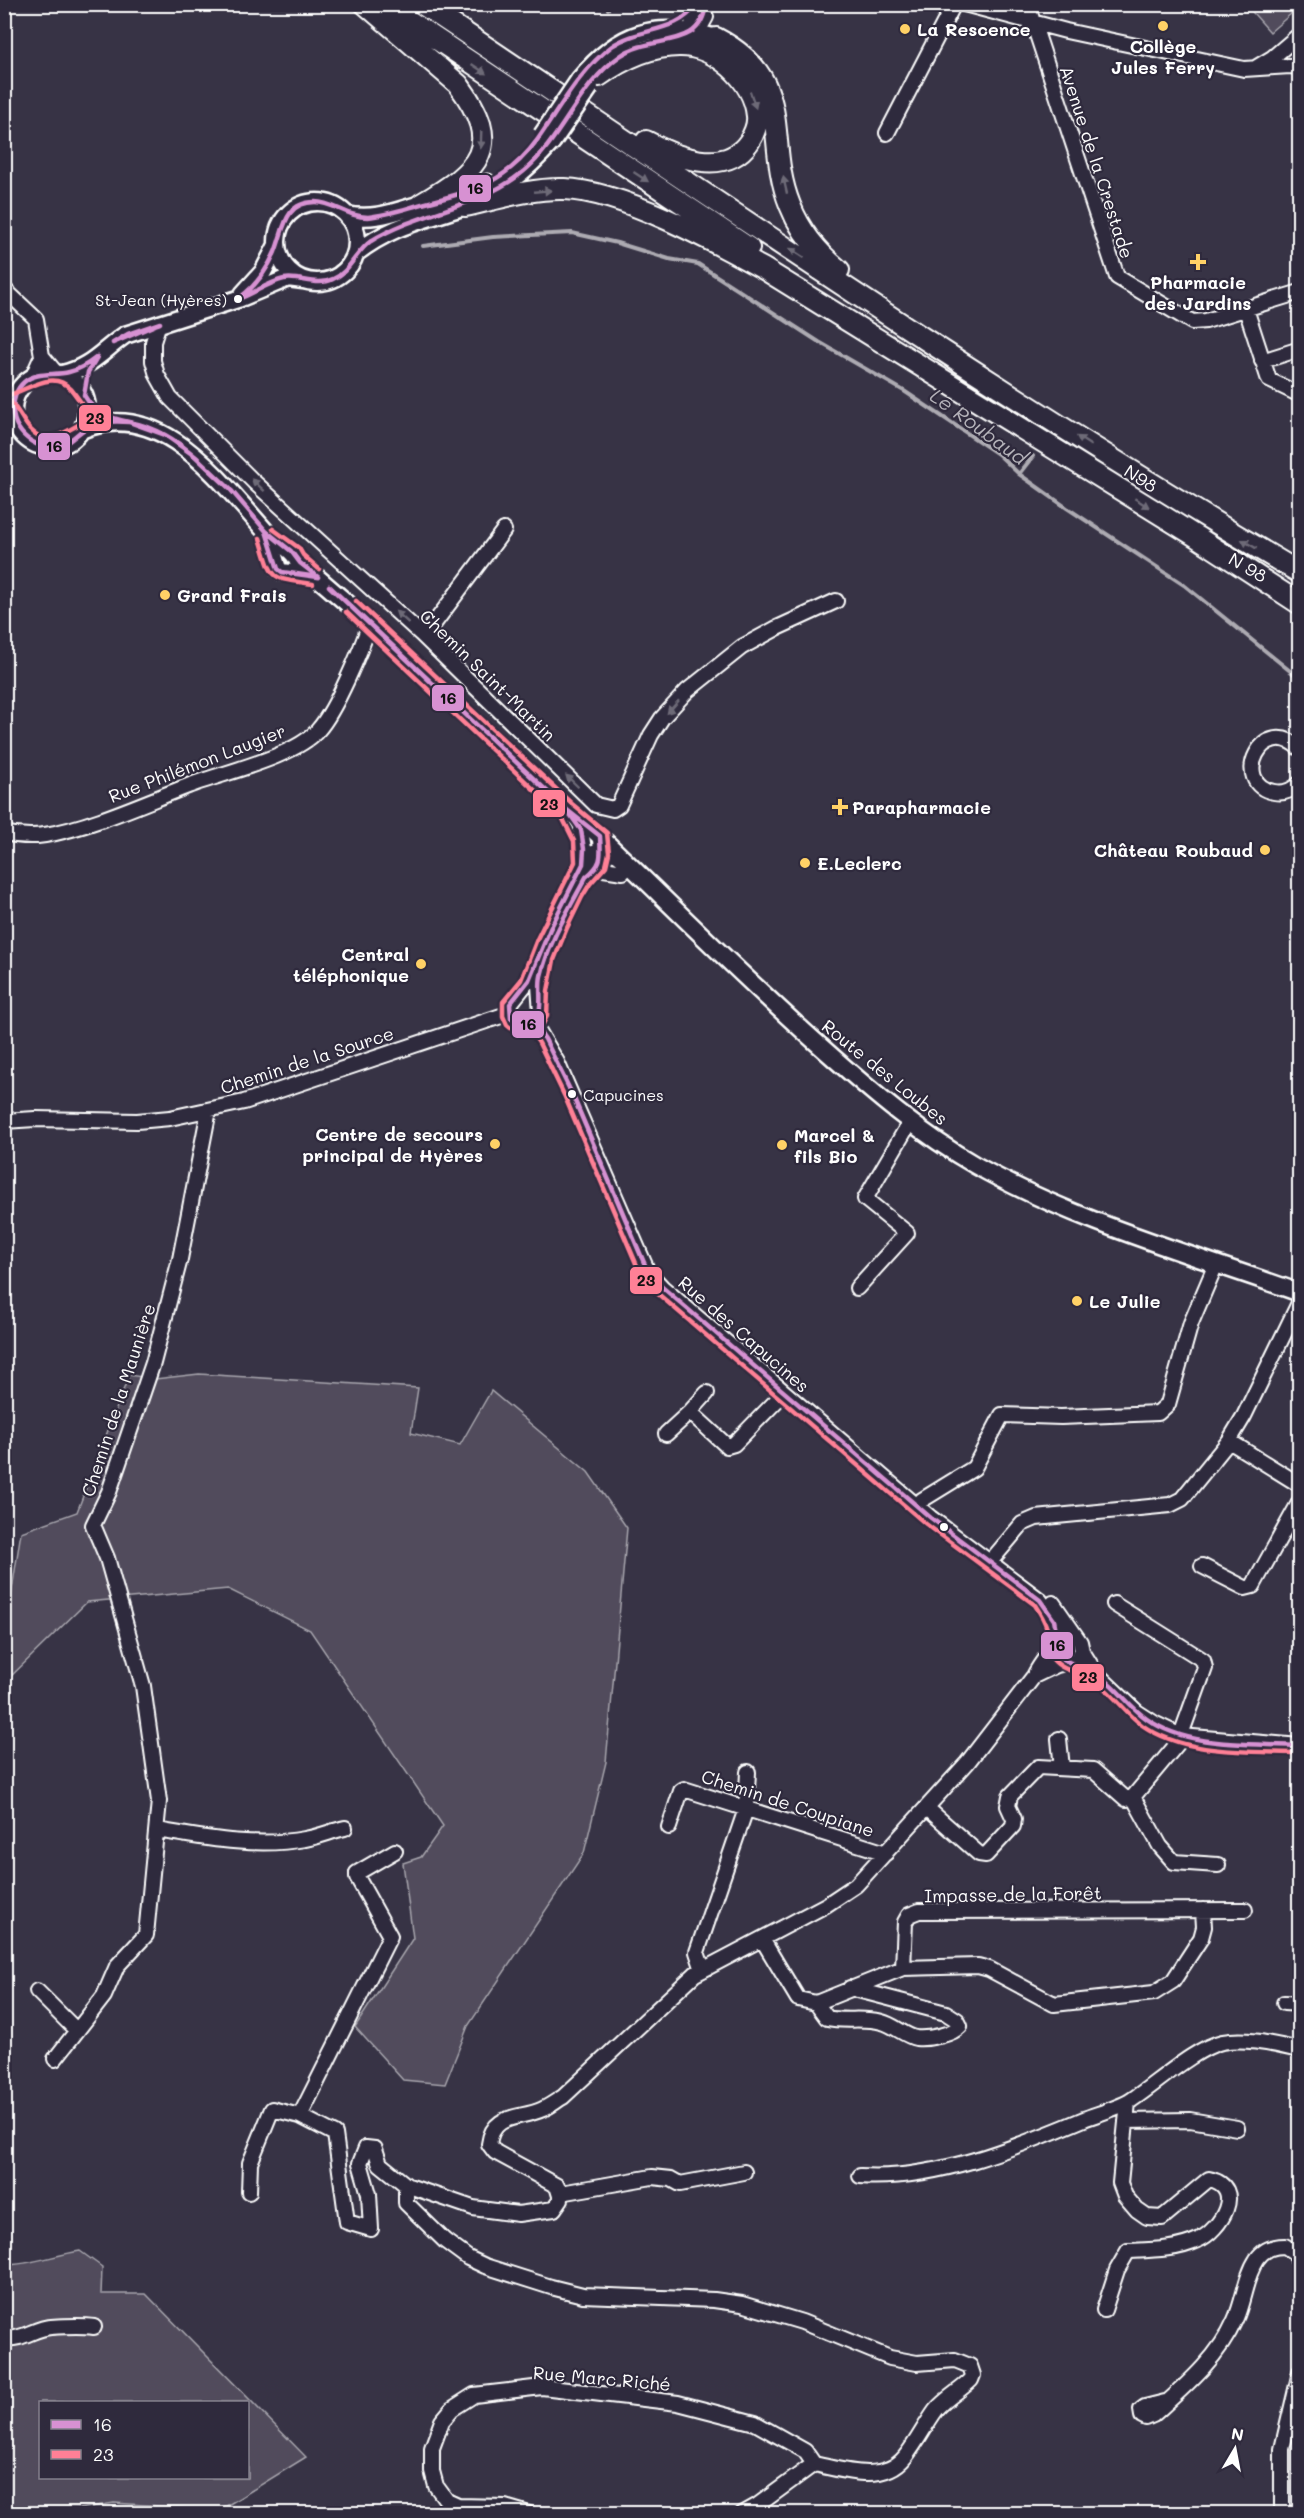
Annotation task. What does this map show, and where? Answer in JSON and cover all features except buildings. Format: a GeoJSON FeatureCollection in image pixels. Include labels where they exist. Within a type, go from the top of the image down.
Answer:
{"type":"FeatureCollection","features":[{"type":"Feature","properties":{"kind":"highway"},"geometry":{"type":"LineString","coordinates":[[365,4],[458,84],[469,99],[480,122],[481,150],[469,172],[421,204]]}},
{"type":"Feature","properties":{"kind":"highway"},"geometry":{"type":"LineString","coordinates":[[384,4],[634,173],[1057,450]]}},
{"type":"Feature","properties":{"kind":"highway"},"geometry":{"type":"LineString","coordinates":[[422,4],[986,378]]}},
{"type":"Feature","properties":{"kind":"highway"},"geometry":{"type":"LineString","coordinates":[[432,4],[594,111],[657,147],[687,159],[704,162],[721,159],[744,149],[753,137],[757,118],[755,105],[746,84],[735,69],[724,55],[698,40],[699,14]]}},
{"type":"Feature","properties":{"kind":"highway"},"geometry":{"type":"LineString","coordinates":[[716,38],[744,56],[766,86],[772,102],[789,204],[804,234],[837,268],[986,378]]}},
{"type":"Feature","properties":{"kind":"highway"},"geometry":{"type":"LineString","coordinates":[[590,81],[618,62],[634,55],[680,45],[706,52],[735,69]]}},
{"type":"Feature","properties":{"kind":"highway"},"geometry":{"type":"LineString","coordinates":[[465,206],[529,192],[564,189],[610,198],[641,209],[719,245],[764,269],[1057,450],[1299,604]]}},
{"type":"Feature","properties":{"kind":"highway","name":"N98"},"geometry":{"type":"LineString","coordinates":[[986,378],[1177,501],[1299,573]]}},
{"type":"Feature","properties":{"kind":"highway","name":"N 98"},"geometry":{"type":"LineString","coordinates":[[1197,537],[1299,596]]}},
{"type":"Feature","properties":{"kind":"main road"},"geometry":{"type":"LineString","coordinates":[[4,389],[28,380],[59,374],[92,363],[125,335],[238,299],[288,278],[325,282],[336,278],[352,263],[357,253],[376,238],[404,224],[465,206],[515,179],[528,169],[547,138],[614,45],[641,32],[662,28],[699,14]]}},
{"type":"Feature","properties":{"kind":"main road"},"geometry":{"type":"LineString","coordinates":[[699,14],[716,38]]}},
{"type":"Feature","properties":{"kind":"main road"},"geometry":{"type":"LineString","coordinates":[[590,81],[630,49],[688,36],[699,14]]}},
{"type":"Feature","properties":{"kind":"main road"},"geometry":{"type":"LineString","coordinates":[[238,299],[263,272],[277,245],[281,223],[298,206],[320,202],[330,204],[347,215],[358,217],[385,215],[474,190],[518,163],[547,138]]}},
{"type":"Feature","properties":{"kind":"main road"},"geometry":{"type":"LineString","coordinates":[[347,215],[356,231],[357,253]]}},
{"type":"Feature","properties":{"kind":"main road"},"geometry":{"type":"LineString","coordinates":[[277,245],[284,266],[303,280]]}},
{"type":"Feature","properties":{"kind":"main road"},"geometry":{"type":"LineString","coordinates":[[28,380],[15,396],[9,409],[20,432],[27,439],[46,447],[66,443],[81,430],[87,416],[85,398],[92,363]]}},
{"type":"Feature","properties":{"kind":"main road"},"geometry":{"type":"LineString","coordinates":[[59,374],[75,382],[85,398]]}},
{"type":"Feature","properties":{"kind":"main road","name":"Route des Loubes"},"geometry":{"type":"LineString","coordinates":[[85,398],[102,414],[115,420],[150,427],[174,440],[241,502],[287,560],[319,577],[370,623],[567,810],[601,844],[623,872],[702,938]]}},
{"type":"Feature","properties":{"kind":"main road","name":"Route des Loubes"},"geometry":{"type":"LineString","coordinates":[[81,430],[115,420]]}},
{"type":"Feature","properties":{"kind":"main road","name":"Route des Loubes"},"geometry":{"type":"LineString","coordinates":[[567,810],[581,830],[618,855],[702,938],[828,1053],[910,1122],[975,1164],[1055,1205],[1299,1293]]}},
{"type":"Feature","properties":{"kind":"street"},"geometry":{"type":"LineString","coordinates":[[887,133],[954,4]]}},
{"type":"Feature","properties":{"kind":"street"},"geometry":{"type":"LineString","coordinates":[[964,4],[1032,23],[1244,69],[1299,68]]}},
{"type":"Feature","properties":{"kind":"street","name":"Avenue de la Crestade"},"geometry":{"type":"LineString","coordinates":[[1027,4],[1117,277],[1192,322],[1206,321],[1299,292]]}},
{"type":"Feature","properties":{"kind":"street"},"geometry":{"type":"LineString","coordinates":[[1256,68],[1272,58],[1299,34]]}},
{"type":"Feature","properties":{"kind":"street"},"geometry":{"type":"LineString","coordinates":[[4,289],[36,320],[42,356],[59,374]]}},
{"type":"Feature","properties":{"kind":"street"},"geometry":{"type":"LineString","coordinates":[[1246,309],[1269,380],[1274,385],[1299,395]]}},
{"type":"Feature","properties":{"kind":"street","name":"Chemin Saint-Martin"},"geometry":{"type":"LineString","coordinates":[[159,323],[153,342],[153,360],[156,375],[170,398],[254,482],[424,637],[596,805],[607,809],[613,809],[619,805],[651,735],[662,718],[687,691],[742,647],[836,601]]}},
{"type":"Feature","properties":{"kind":"street"},"geometry":{"type":"LineString","coordinates":[[1262,361],[1299,349]]}},
{"type":"Feature","properties":{"kind":"street"},"geometry":{"type":"LineString","coordinates":[[28,380],[42,356]]}},
{"type":"Feature","properties":{"kind":"street"},"geometry":{"type":"LineString","coordinates":[[424,637],[504,530]]}},
{"type":"Feature","properties":{"kind":"street","name":"Rue Philémon Laugier"},"geometry":{"type":"LineString","coordinates":[[4,833],[15,836],[44,836],[77,827],[223,773],[269,759],[296,746],[317,732],[329,714],[370,623]]}},
{"type":"Feature","properties":{"kind":"street"},"geometry":{"type":"LineString","coordinates":[[1299,749],[1287,741],[1272,740],[1258,749],[1252,762],[1253,773],[1259,784],[1272,792],[1286,792],[1299,798]]}},
{"type":"Feature","properties":{"kind":"street"},"geometry":{"type":"LineString","coordinates":[[1286,792],[1299,783]]}},
{"type":"Feature","properties":{"kind":"street"},"geometry":{"type":"LineString","coordinates":[[581,830],[590,866],[546,954],[539,985],[541,1014],[534,1023],[526,1026],[518,1024],[510,1013],[510,1004],[529,980],[539,952],[590,866],[601,844]]}},
{"type":"Feature","properties":{"kind":"street"},"geometry":{"type":"LineString","coordinates":[[590,866],[623,872]]}},
{"type":"Feature","properties":{"kind":"street"},"geometry":{"type":"LineString","coordinates":[[516,997],[530,995],[540,1004]]}},
{"type":"Feature","properties":{"kind":"street","name":"Chemin de la Source"},"geometry":{"type":"LineString","coordinates":[[4,1121],[35,1119],[137,1121],[170,1118],[209,1110],[244,1102],[459,1028],[510,1013]]}},
{"type":"Feature","properties":{"kind":"street","name":"Rue des Capucines"},"geometry":{"type":"LineString","coordinates":[[534,1023],[557,1062],[648,1272],[662,1287],[917,1506],[990,1562],[1045,1596],[1061,1614],[1074,1653]]}},
{"type":"Feature","properties":{"kind":"street","name":"Chemin de la Maunière"},"geometry":{"type":"LineString","coordinates":[[55,2059],[104,1996],[117,1966],[146,1935],[159,1802],[143,1686],[107,1558],[93,1525],[109,1492],[153,1363],[180,1259],[209,1110]]}},
{"type":"Feature","properties":{"kind":"street"},"geometry":{"type":"LineString","coordinates":[[857,1288],[907,1233],[865,1199],[910,1122]]}},
{"type":"Feature","properties":{"kind":"street"},"geometry":{"type":"LineString","coordinates":[[917,1506],[922,1500],[974,1468],[1002,1415],[1061,1417],[1158,1413],[1168,1404],[1191,1323],[1216,1264]]}},
{"type":"Feature","properties":{"kind":"street"},"geometry":{"type":"LineString","coordinates":[[990,1562],[1022,1524],[1036,1518],[1170,1505],[1182,1499],[1229,1442],[1244,1416],[1299,1301]]}},
{"type":"Feature","properties":{"kind":"street"},"geometry":{"type":"LineString","coordinates":[[666,1434],[707,1393]]}},
{"type":"Feature","properties":{"kind":"street"},"geometry":{"type":"LineString","coordinates":[[690,1412],[727,1446],[734,1444],[784,1393]]}},
{"type":"Feature","properties":{"kind":"street"},"geometry":{"type":"LineString","coordinates":[[1229,1442],[1299,1485]]}},
{"type":"Feature","properties":{"kind":"street"},"geometry":{"type":"LineString","coordinates":[[1202,1566],[1245,1588],[1253,1586],[1299,1501]]}},
{"type":"Feature","properties":{"kind":"street","name":"Rue des Capucines"},"geometry":{"type":"LineString","coordinates":[[1003,1571],[1045,1606],[1054,1620],[1057,1645]]}},
{"type":"Feature","properties":{"kind":"street"},"geometry":{"type":"LineString","coordinates":[[928,1809],[979,1854],[986,1855],[1013,1826],[1014,1819],[1008,1806],[1010,1796],[1038,1767],[1092,1770],[1126,1799],[1133,1797],[1178,1743],[1205,1668],[1203,1660],[1114,1605]]}},
{"type":"Feature","properties":{"kind":"street"},"geometry":{"type":"LineString","coordinates":[[249,2192],[250,2163],[272,2109],[300,2115],[335,2134],[347,2222],[371,2229],[369,2194],[360,2163],[366,2148],[375,2149],[380,2164],[406,2185],[473,2208],[518,2214],[554,2209],[559,2204],[561,2193],[557,2186],[495,2152],[489,2144],[490,2131],[501,2121],[542,2110],[563,2097],[694,1974],[826,1905],[856,1885],[967,1764],[1040,1665],[1067,1636],[1074,1653],[1137,1712],[1181,1736],[1299,1746]]}},
{"type":"Feature","properties":{"kind":"street"},"geometry":{"type":"LineString","coordinates":[[1057,1645],[1057,1655],[1074,1653]]}},
{"type":"Feature","properties":{"kind":"street"},"geometry":{"type":"LineString","coordinates":[[1034,1676],[1074,1653]]}},
{"type":"Feature","properties":{"kind":"street"},"geometry":{"type":"LineString","coordinates":[[1059,1739],[1062,1768]]}},
{"type":"Feature","properties":{"kind":"street"},"geometry":{"type":"LineString","coordinates":[[703,1970],[697,1955],[698,1948],[747,1809],[748,1772]]}},
{"type":"Feature","properties":{"kind":"street","name":"Chemin de Coupiane"},"geometry":{"type":"LineString","coordinates":[[669,1827],[681,1791],[684,1789],[886,1853]]}},
{"type":"Feature","properties":{"kind":"street"},"geometry":{"type":"LineString","coordinates":[[1133,1797],[1160,1846],[1174,1862],[1218,1865]]}},
{"type":"Feature","properties":{"kind":"street"},"geometry":{"type":"LineString","coordinates":[[157,1830],[210,1839],[263,1843],[305,1839],[345,1828]]}},
{"type":"Feature","properties":{"kind":"street"},"geometry":{"type":"LineString","coordinates":[[300,2115],[390,1936],[357,1877],[357,1873],[395,1851]]}},
{"type":"Feature","properties":{"kind":"street"},"geometry":{"type":"LineString","coordinates":[[762,1939],[798,1999],[816,2003],[903,1968],[978,1966],[989,1969],[1054,2004],[1154,1993],[1173,1981],[1201,1938],[1204,1927],[1203,1910]]}},
{"type":"Feature","properties":{"kind":"street","name":"Impasse de la Forêt"},"geometry":{"type":"LineString","coordinates":[[903,1968],[905,1922],[909,1915],[919,1911],[1245,1910]]}},
{"type":"Feature","properties":{"kind":"street"},"geometry":{"type":"LineString","coordinates":[[816,2003],[827,2018],[842,2021],[852,2019],[882,2022],[915,2038],[945,2034],[956,2031],[960,2026],[957,2020],[946,2013],[850,1988]]}},
{"type":"Feature","properties":{"kind":"street"},"geometry":{"type":"LineString","coordinates":[[37,1991],[77,2031]]}},
{"type":"Feature","properties":{"kind":"street"},"geometry":{"type":"LineString","coordinates":[[1284,2003],[1299,2004]]}},
{"type":"Feature","properties":{"kind":"street"},"geometry":{"type":"LineString","coordinates":[[860,2176],[888,2178],[913,2175],[1003,2152],[1128,2103],[1186,2061],[1221,2042],[1250,2042],[1299,2050]]}},
{"type":"Feature","properties":{"kind":"street"},"geometry":{"type":"LineString","coordinates":[[1104,2310],[1117,2270],[1128,2251],[1174,2247],[1201,2240],[1212,2232],[1229,2201],[1226,2188],[1221,2183],[1209,2179],[1162,2218],[1147,2217],[1137,2210],[1125,2196],[1120,2183],[1128,2103]]}},
{"type":"Feature","properties":{"kind":"street"},"geometry":{"type":"LineString","coordinates":[[1126,2121],[1190,2120],[1237,2128]]}},
{"type":"Feature","properties":{"kind":"street"},"geometry":{"type":"LineString","coordinates":[[561,2193],[652,2176],[671,2179],[680,2184],[744,2172]]}},
{"type":"Feature","properties":{"kind":"street"},"geometry":{"type":"LineString","coordinates":[[406,2185],[406,2203],[445,2241],[468,2258],[508,2274],[583,2295],[714,2300],[742,2304],[802,2322],[890,2358],[917,2363],[955,2360],[970,2366],[973,2375],[971,2380],[938,2408],[897,2465],[872,2473],[854,2473],[814,2464],[758,2505],[741,2514]]}},
{"type":"Feature","properties":{"kind":"street"},"geometry":{"type":"LineString","coordinates":[[1165,2402],[1202,2369],[1226,2338],[1239,2312],[1253,2267],[1261,2254],[1270,2248],[1285,2246],[1294,2253],[1299,2264]]}},
{"type":"Feature","properties":{"kind":"street"},"geometry":{"type":"LineString","coordinates":[[4,2338],[14,2339],[50,2327],[79,2325],[94,2327]]}},
{"type":"Feature","properties":{"kind":"street"},"geometry":{"type":"LineString","coordinates":[[1282,2514],[1282,2449],[1295,2405],[1299,2372]]}},
{"type":"Feature","properties":{"kind":"street","name":"Rue Marc Riché"},"geometry":{"type":"LineString","coordinates":[[529,2514],[505,2507],[458,2506],[447,2501],[436,2486],[432,2470],[432,2448],[442,2421],[452,2409],[474,2395],[542,2387],[678,2403],[755,2423],[805,2451],[814,2464]]}},
{"type":"Feature","properties":{"kind":"shaded area"},"geometry":{"type":"Polygon","coordinates":[[[1246,5],[1299,5],[1299,7],[1270,32],[1246,5]]]}},
{"type":"Feature","properties":{"kind":"shaded area"},"geometry":{"type":"Polygon","coordinates":[[[199,1374],[418,1388],[411,1433],[460,1445],[491,1391],[588,1472],[627,1528],[606,1762],[584,1853],[468,2026],[445,2084],[403,2080],[355,2027],[413,1938],[403,1863],[421,1857],[443,1826],[310,1630],[228,1589],[87,1602],[5,1682],[5,1606],[9,1609],[21,1532],[77,1512],[129,1375],[155,1379],[199,1374]]]}},
{"type":"Feature","properties":{"kind":"shaded area"},"geometry":{"type":"Polygon","coordinates":[[[80,2251],[102,2267],[101,2294],[146,2294],[306,2457],[220,2510],[114,2503],[56,2513],[5,2514],[5,2265],[80,2251]]]}},
{"type":"Feature","properties":{"kind":"waterway","name":"Le Roubaud"},"geometry":{"type":"LineString","coordinates":[[608,9],[609,4]]}},
{"type":"Feature","properties":{"kind":"waterway","name":"Le Roubaud"},"geometry":{"type":"LineString","coordinates":[[423,246],[493,237],[572,233],[617,243],[669,259],[698,264],[819,342],[904,391],[998,454],[1019,474],[1067,508],[1184,585],[1300,679]]}},
{"type":"Feature","properties":{"kind":"waterway"},"geometry":{"type":"LineString","coordinates":[[1019,474],[1033,456]]}},
{"type":"Feature","properties":{"kind":"transit line","name":"16"},"geometry":{"type":"LineString","coordinates":[[238,299],[255,284],[264,272],[275,252],[287,219],[297,207],[315,202],[328,204],[353,215],[368,217],[444,198],[488,183],[514,166],[526,154],[581,77],[612,46],[679,21],[697,4]]}},
{"type":"Feature","properties":{"kind":"transit line","name":"16"},"geometry":{"type":"LineString","coordinates":[[238,299],[284,279],[315,282],[333,279],[344,272],[371,241],[507,183],[538,158],[581,96],[605,68],[633,49],[673,39],[695,29],[702,19],[706,4]]}},
{"type":"Feature","properties":{"kind":"transit line","name":"16"},"geometry":{"type":"LineString","coordinates":[[113,343],[128,334],[160,323]]}},
{"type":"Feature","properties":{"kind":"transit line","name":"16"},"geometry":{"type":"LineString","coordinates":[[113,343],[160,323]]}},
{"type":"Feature","properties":{"kind":"transit line","name":"16"},"geometry":{"type":"LineString","coordinates":[[97,357],[88,372],[84,395],[103,414],[129,422]]}},
{"type":"Feature","properties":{"kind":"transit line","name":"16"},"geometry":{"type":"LineString","coordinates":[[97,357],[73,371],[34,376],[24,382],[17,391],[14,403],[13,411],[18,428],[31,441],[48,447],[66,443],[86,428],[97,424],[129,422]]}},
{"type":"Feature","properties":{"kind":"transit line","name":"23"},"geometry":{"type":"LineString","coordinates":[[5,396],[39,383],[55,381],[71,389],[95,418],[60,435],[46,439],[29,428],[9,400]]}},
{"type":"Feature","properties":{"kind":"transit line","name":"16"},"geometry":{"type":"LineString","coordinates":[[129,422],[165,435],[196,457]]}},
{"type":"Feature","properties":{"kind":"transit line","name":"16"},"geometry":{"type":"LineString","coordinates":[[129,422],[165,435],[196,457]]}},
{"type":"Feature","properties":{"kind":"transit line","name":"16"},"geometry":{"type":"LineString","coordinates":[[196,457],[230,489]]}},
{"type":"Feature","properties":{"kind":"transit line","name":"16"},"geometry":{"type":"LineString","coordinates":[[196,457],[230,489]]}},
{"type":"Feature","properties":{"kind":"transit line","name":"16"},"geometry":{"type":"LineString","coordinates":[[230,489],[266,531]]}},
{"type":"Feature","properties":{"kind":"transit line","name":"16"},"geometry":{"type":"LineString","coordinates":[[230,489],[266,531]]}},
{"type":"Feature","properties":{"kind":"transit line","name":"23"},"geometry":{"type":"LineString","coordinates":[[273,529],[299,548],[303,555],[319,569]]}},
{"type":"Feature","properties":{"kind":"transit line","name":"16"},"geometry":{"type":"LineString","coordinates":[[266,531],[318,577]]}},
{"type":"Feature","properties":{"kind":"transit line","name":"16"},"geometry":{"type":"LineString","coordinates":[[266,531],[278,569],[282,572],[318,577]]}},
{"type":"Feature","properties":{"kind":"transit line","name":"23"},"geometry":{"type":"LineString","coordinates":[[260,538],[267,562],[275,575],[288,580],[313,584]]}},
{"type":"Feature","properties":{"kind":"transit line","name":"16"},"geometry":{"type":"LineString","coordinates":[[329,586],[567,810]]}},
{"type":"Feature","properties":{"kind":"transit line","name":"16"},"geometry":{"type":"LineString","coordinates":[[329,586],[567,810]]}},
{"type":"Feature","properties":{"kind":"transit line","name":"23"},"geometry":{"type":"LineString","coordinates":[[346,612],[561,815],[574,841],[575,862],[537,939],[521,980],[503,1002],[503,1016],[507,1025],[514,1031],[531,1032],[543,1024],[547,1016],[548,991],[554,960],[567,928],[590,884],[606,866],[609,853],[607,833],[572,804],[356,601]]}},
{"type":"Feature","properties":{"kind":"transit line","name":"16"},"geometry":{"type":"LineString","coordinates":[[567,810],[600,836],[600,859],[596,868],[586,877],[549,950],[541,976],[539,1014],[536,1020],[522,1026],[511,1018],[510,1004],[529,980],[550,929],[583,864],[584,849],[581,830],[567,810]]}},
{"type":"Feature","properties":{"kind":"transit line","name":"16"},"geometry":{"type":"LineString","coordinates":[[534,1023],[545,1039],[572,1094],[648,1272],[662,1287],[931,1518],[1040,1600],[1054,1620],[1058,1641],[1056,1652],[1066,1660],[1103,1678],[1147,1719],[1164,1729],[1201,1740],[1300,1746]]}},
{"type":"Feature","properties":{"kind":"transit line","name":"23"},"geometry":{"type":"LineString","coordinates":[[528,1027],[539,1043],[565,1097],[641,1275],[657,1293],[926,1524],[1035,1605],[1045,1623],[1049,1654],[1054,1660],[1065,1669],[1099,1684],[1142,1725],[1159,1735],[1198,1747],[1218,1750],[1300,1753]]}},
{"type":"Feature","properties":{"kind":"place","name":"Collège Jules Ferry"},"geometry":{"type":"Point","coordinates":[1163,26]}},
{"type":"Feature","properties":{"kind":"place","name":"La Rescence"},"geometry":{"type":"Point","coordinates":[905,29]}},
{"type":"Feature","properties":{"kind":"place","name":"Pharmacie des Jardins"},"geometry":{"type":"Point","coordinates":[1198,262]}},
{"type":"Feature","properties":{"kind":"place","name":"St-Jean (Hyères)"},"geometry":{"type":"Point","coordinates":[238,299]}},
{"type":"Feature","properties":{"kind":"place","name":"Grand Frais"},"geometry":{"type":"Point","coordinates":[165,595]}},
{"type":"Feature","properties":{"kind":"place","name":"Parapharmacie"},"geometry":{"type":"Point","coordinates":[840,807]}},
{"type":"Feature","properties":{"kind":"place","name":"Château Roubaud"},"geometry":{"type":"Point","coordinates":[1265,850]}},
{"type":"Feature","properties":{"kind":"place","name":"E.Leclerc"},"geometry":{"type":"Point","coordinates":[805,863]}},
{"type":"Feature","properties":{"kind":"place","name":"Central téléphonique"},"geometry":{"type":"Point","coordinates":[421,964]}},
{"type":"Feature","properties":{"kind":"place","name":"Capucines"},"geometry":{"type":"Point","coordinates":[572,1094]}},
{"type":"Feature","properties":{"kind":"place","name":"Centre de secours principal de Hyères"},"geometry":{"type":"Point","coordinates":[495,1144]}},
{"type":"Feature","properties":{"kind":"place","name":"Marcel & fils Bio"},"geometry":{"type":"Point","coordinates":[782,1145]}},
{"type":"Feature","properties":{"kind":"place","name":"Le Julie"},"geometry":{"type":"Point","coordinates":[1077,1301]}}]}
